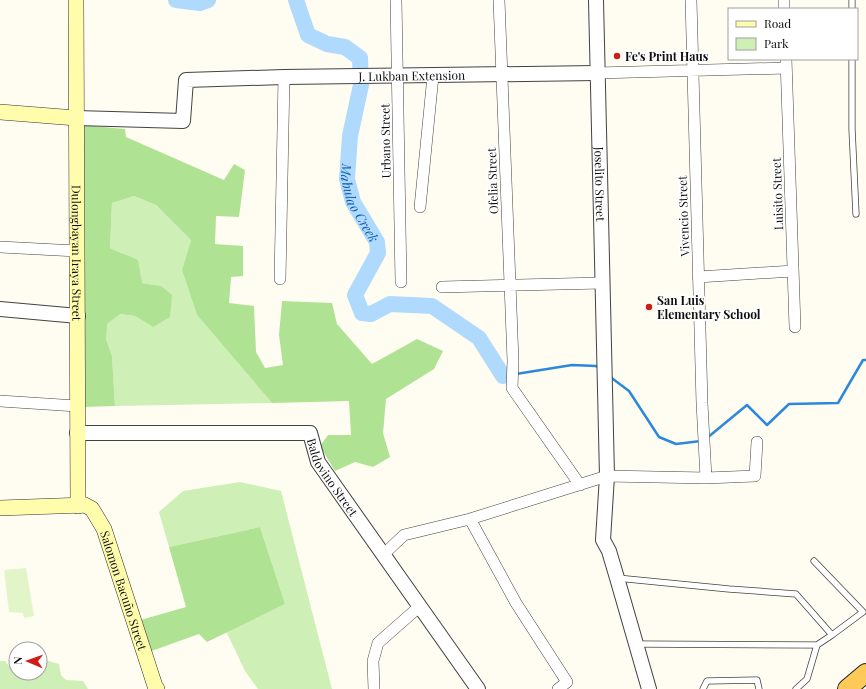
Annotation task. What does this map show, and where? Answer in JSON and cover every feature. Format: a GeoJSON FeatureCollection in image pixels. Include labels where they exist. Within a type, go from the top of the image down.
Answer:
{"type":"FeatureCollection","features":[{"type":"Feature","properties":{"kind":"highway"},"geometry":{"type":"LineString","coordinates":[[847,689],[866,673]]}},
{"type":"Feature","properties":{"kind":"main road","name":"Dulongbayan Iraya Street"},"geometry":{"type":"LineString","coordinates":[[76,0],[78,506]]}},
{"type":"Feature","properties":{"kind":"main road"},"geometry":{"type":"LineString","coordinates":[[0,112],[76,118]]}},
{"type":"Feature","properties":{"kind":"main road"},"geometry":{"type":"LineString","coordinates":[[0,508],[78,506]]}},
{"type":"Feature","properties":{"kind":"main road","name":"Salomon Bacuño Street"},"geometry":{"type":"LineString","coordinates":[[78,506],[90,507],[104,528],[157,689]]}},
{"type":"Feature","properties":{"kind":"street","name":"Urbano Street"},"geometry":{"type":"LineString","coordinates":[[396,0],[401,282]]}},
{"type":"Feature","properties":{"kind":"street","name":"Ofelia Street"},"geometry":{"type":"LineString","coordinates":[[499,0],[500,74],[512,388],[580,485]]}},
{"type":"Feature","properties":{"kind":"street","name":"Joselito Street"},"geometry":{"type":"LineString","coordinates":[[596,0],[603,370],[607,476],[603,540],[609,551],[649,689]]}},
{"type":"Feature","properties":{"kind":"street","name":"Vivencio Street"},"geometry":{"type":"LineString","coordinates":[[691,0],[691,70],[706,478]]}},
{"type":"Feature","properties":{"kind":"street","name":"J. Lukban Extension"},"geometry":{"type":"LineString","coordinates":[[76,118],[183,121],[186,80],[284,77],[597,73],[691,70],[786,63]]}},
{"type":"Feature","properties":{"kind":"street","name":"Luisito Street"},"geometry":{"type":"LineString","coordinates":[[786,63],[794,327]]}},
{"type":"Feature","properties":{"kind":"street"},"geometry":{"type":"LineString","coordinates":[[420,207],[433,76]]}},
{"type":"Feature","properties":{"kind":"street"},"geometry":{"type":"LineString","coordinates":[[280,279],[284,77]]}},
{"type":"Feature","properties":{"kind":"street"},"geometry":{"type":"LineString","coordinates":[[0,246],[77,251]]}},
{"type":"Feature","properties":{"kind":"street"},"geometry":{"type":"LineString","coordinates":[[698,277],[793,271]]}},
{"type":"Feature","properties":{"kind":"street"},"geometry":{"type":"LineString","coordinates":[[442,287],[602,283]]}},
{"type":"Feature","properties":{"kind":"street"},"geometry":{"type":"LineString","coordinates":[[0,309],[78,316]]}},
{"type":"Feature","properties":{"kind":"street"},"geometry":{"type":"LineString","coordinates":[[0,401],[77,406]]}},
{"type":"Feature","properties":{"kind":"street","name":"Baldovino Street"},"geometry":{"type":"LineString","coordinates":[[77,433],[310,433],[318,462],[478,689]]}},
{"type":"Feature","properties":{"kind":"street"},"geometry":{"type":"LineString","coordinates":[[384,554],[404,536],[470,519],[607,476],[706,478],[754,476],[757,442]]}},
{"type":"Feature","properties":{"kind":"street"},"geometry":{"type":"LineString","coordinates":[[470,519],[516,602],[567,682],[558,689]]}},
{"type":"Feature","properties":{"kind":"street"},"geometry":{"type":"LineString","coordinates":[[374,689],[373,661],[378,643],[420,606]]}},
{"type":"Feature","properties":{"kind":"lane"},"geometry":{"type":"LineString","coordinates":[[852,60],[852,129],[856,214]]}},
{"type":"Feature","properties":{"kind":"lane"},"geometry":{"type":"LineString","coordinates":[[636,644],[817,645],[832,636],[863,612],[814,561]]}},
{"type":"Feature","properties":{"kind":"lane"},"geometry":{"type":"LineString","coordinates":[[617,578],[729,590],[796,594],[832,636]]}},
{"type":"Feature","properties":{"kind":"lane"},"geometry":{"type":"LineString","coordinates":[[796,689],[806,679],[817,645]]}},
{"type":"Feature","properties":{"kind":"lane"},"geometry":{"type":"LineString","coordinates":[[703,689],[707,681],[757,680],[759,689]]}},
{"type":"Feature","properties":{"kind":"green space"},"geometry":{"type":"Polygon","coordinates":[[[81,125],[125,129],[126,137],[224,180],[234,164],[245,170],[239,217],[216,216],[215,244],[243,246],[243,276],[231,277],[229,303],[254,306],[256,352],[265,368],[283,365],[279,335],[282,301],[332,303],[337,324],[372,364],[417,339],[443,351],[434,369],[386,399],[383,433],[390,457],[373,467],[355,462],[335,471],[320,446],[328,435],[351,435],[349,401],[272,403],[197,315],[182,270],[191,240],[156,205],[134,196],[112,203],[110,248],[138,260],[142,283],[161,286],[172,295],[170,317],[153,327],[135,316],[120,314],[107,324],[106,339],[112,356],[115,406],[83,407],[81,125]]]}},
{"type":"Feature","properties":{"kind":"green space"},"geometry":{"type":"Polygon","coordinates":[[[134,196],[156,205],[191,240],[182,270],[197,315],[272,403],[115,406],[112,356],[106,339],[106,324],[120,314],[135,316],[153,327],[161,286],[142,283],[122,253],[110,248],[112,203],[134,196]]]}},
{"type":"Feature","properties":{"kind":"green space"},"geometry":{"type":"Polygon","coordinates":[[[240,482],[281,491],[332,689],[258,689],[245,671],[226,631],[285,604],[260,527],[169,547],[159,512],[183,491],[240,482]]]}},
{"type":"Feature","properties":{"kind":"green space"},"geometry":{"type":"Polygon","coordinates":[[[260,527],[285,604],[207,642],[199,634],[146,653],[137,621],[186,607],[169,547],[260,527]]]}},
{"type":"Feature","properties":{"kind":"green space"},"geometry":{"type":"Polygon","coordinates":[[[26,568],[34,616],[24,618],[23,613],[9,612],[4,570],[26,568]]]}},
{"type":"Feature","properties":{"kind":"green space"},"geometry":{"type":"Polygon","coordinates":[[[0,661],[5,661],[8,665],[8,681],[48,681],[48,661],[59,664],[61,675],[66,680],[83,681],[88,689],[0,689],[0,661]]]}},
{"type":"Feature","properties":{"kind":"waterway","name":"Mabulao Creek"},"geometry":{"type":"LineString","coordinates":[[176,0],[200,3],[208,0]]}},
{"type":"Feature","properties":{"kind":"waterway","name":"Mabulao Creek"},"geometry":{"type":"LineString","coordinates":[[296,0],[308,35],[327,44],[345,47],[360,58],[361,85],[350,136],[347,179],[353,202],[377,242],[378,253],[355,295],[362,313],[371,314],[390,304],[432,306],[479,338],[503,376]]}},
{"type":"Feature","properties":{"kind":"waterway","name":"Mabulao Creek"},"geometry":{"type":"LineString","coordinates":[[707,438],[747,405],[767,425],[789,404],[838,403],[863,360],[866,360]]}},
{"type":"Feature","properties":{"kind":"waterway","name":"Mabulao Creek"},"geometry":{"type":"LineString","coordinates":[[516,374],[572,365],[596,366],[599,368]]}},
{"type":"Feature","properties":{"kind":"waterway","name":"Mabulao Creek"},"geometry":{"type":"LineString","coordinates":[[503,376],[509,375]]}},
{"type":"Feature","properties":{"kind":"waterway","name":"Mabulao Creek"},"geometry":{"type":"LineString","coordinates":[[609,376],[629,391],[659,437],[676,444],[701,441]]}},
{"type":"Feature","properties":{"kind":"place","name":"Fe's Print Haus"},"geometry":{"type":"Point","coordinates":[617,56]}},
{"type":"Feature","properties":{"kind":"place","name":"San Luis Elementary School"},"geometry":{"type":"Point","coordinates":[649,307]}}]}
